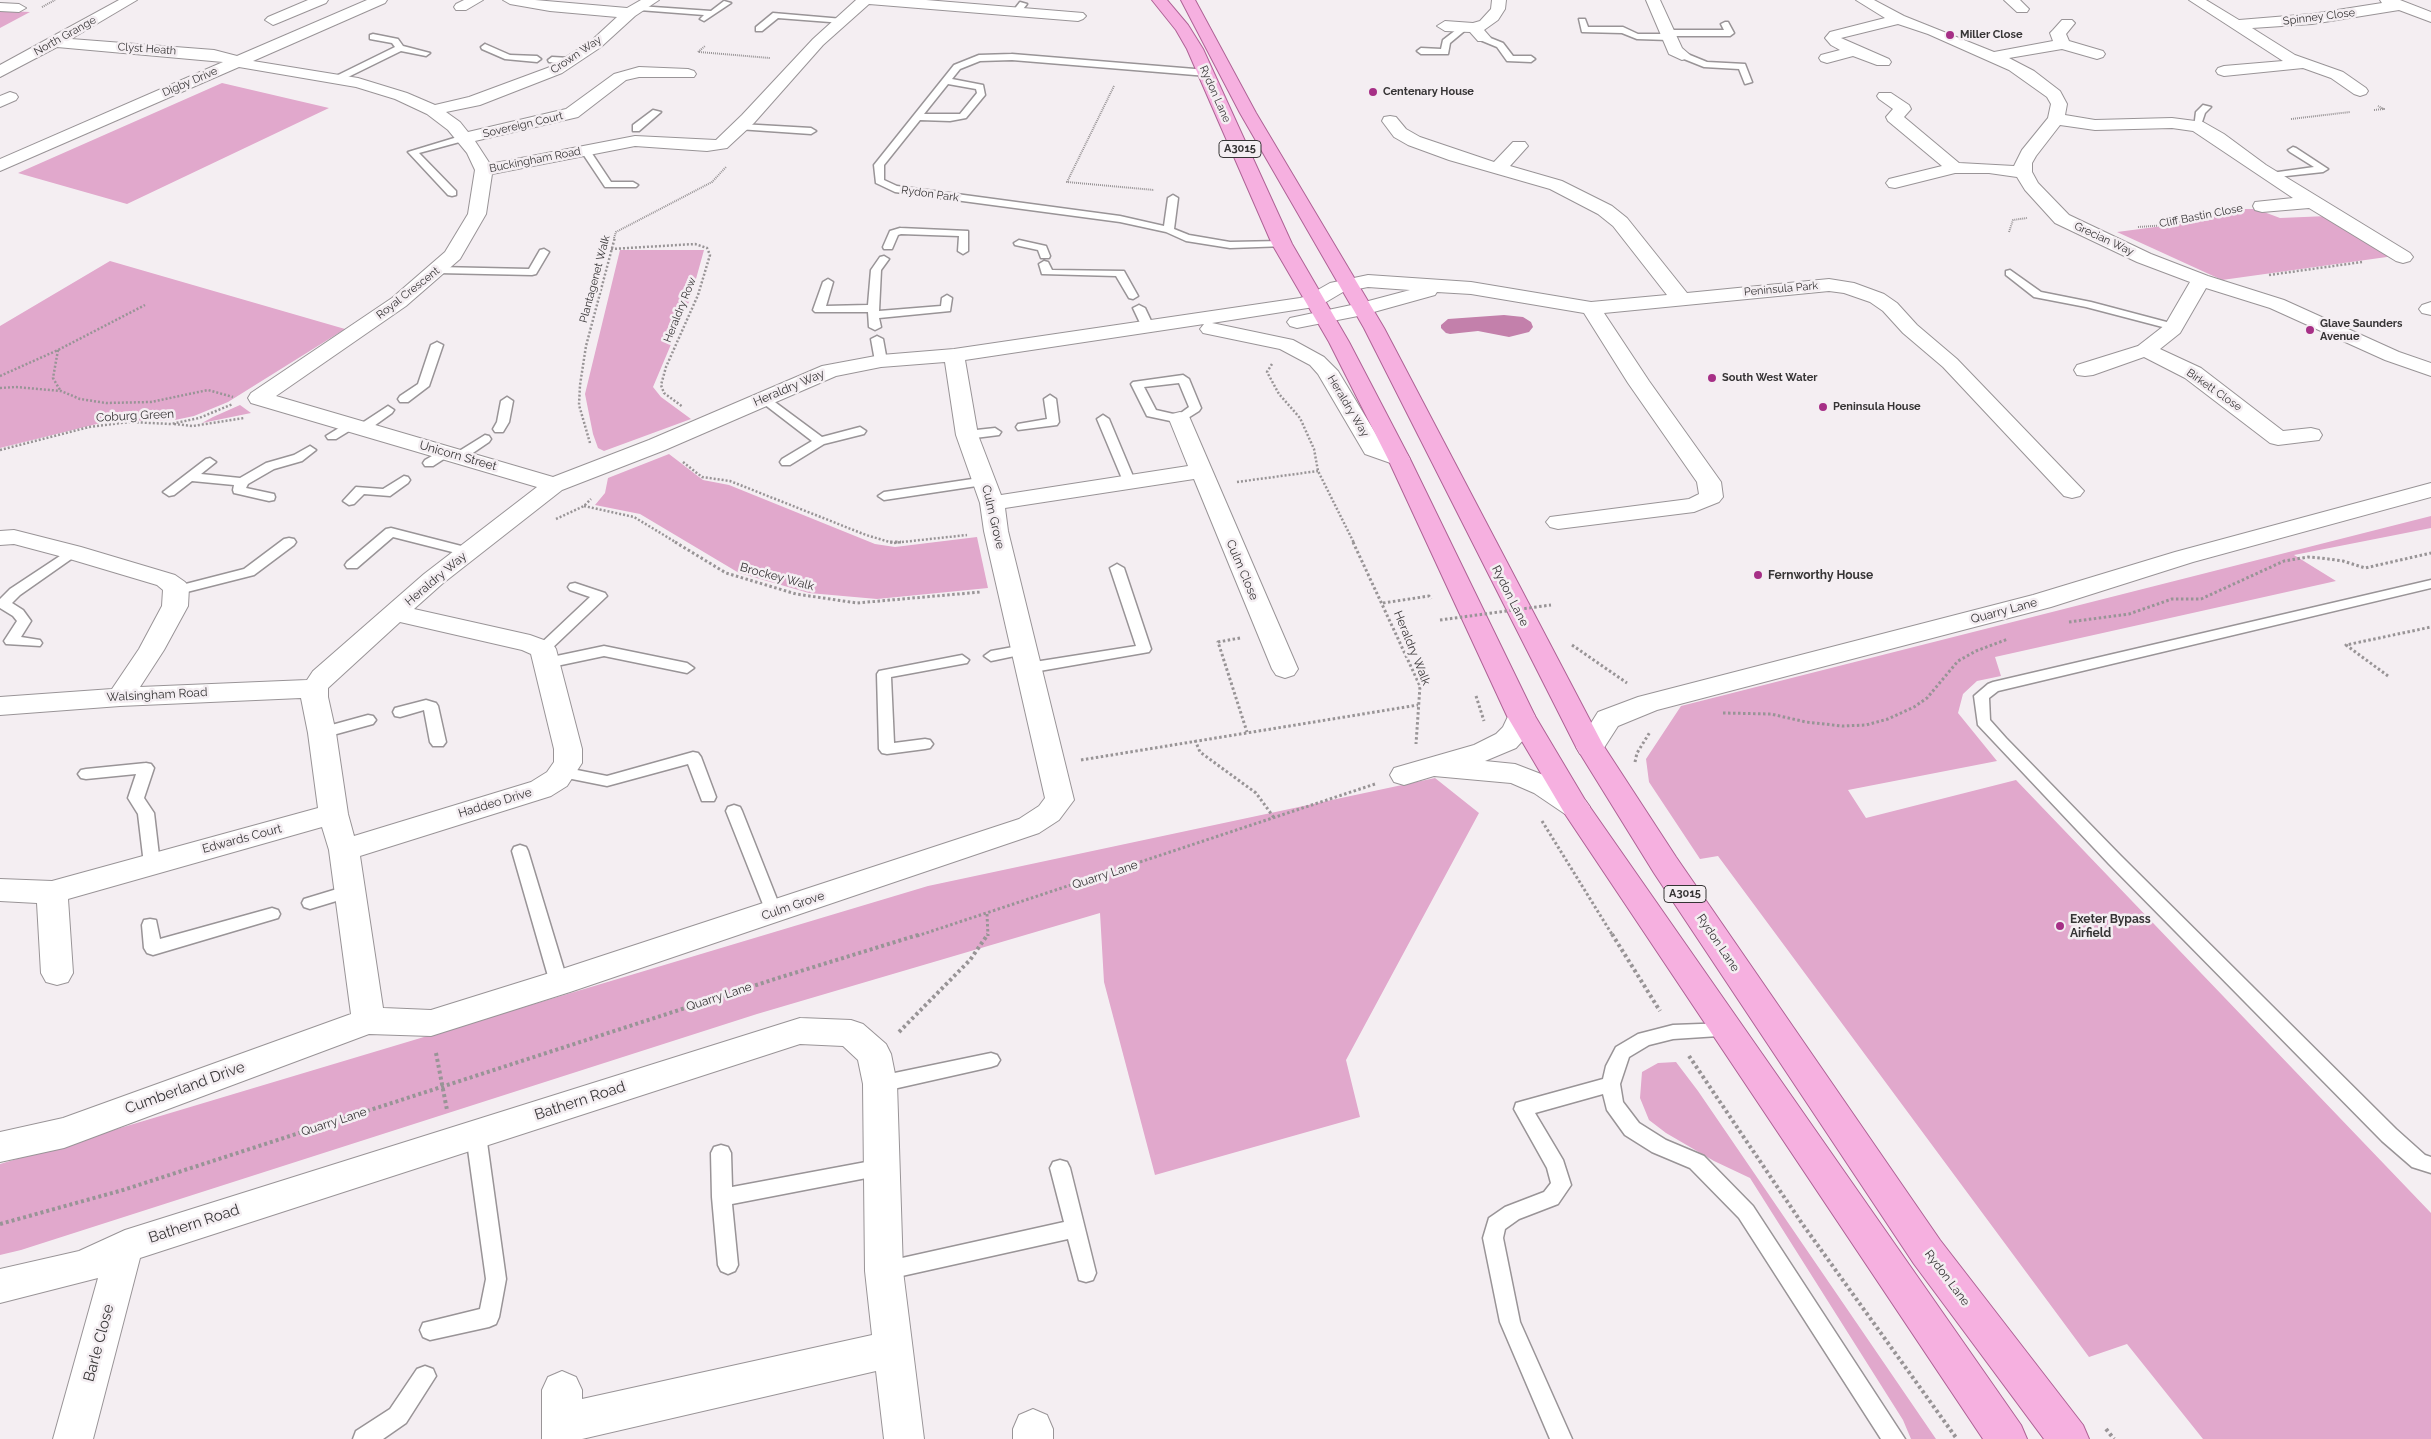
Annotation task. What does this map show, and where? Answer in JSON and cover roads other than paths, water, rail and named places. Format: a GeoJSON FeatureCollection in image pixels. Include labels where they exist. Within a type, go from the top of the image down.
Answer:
{"type":"FeatureCollection","features":[{"type":"Feature","properties":{"kind":"main road","name":"Rydon Lane"},"geometry":{"type":"LineString","coordinates":[[1159,0],[1183,28],[1206,73],[1282,244],[1339,342],[1398,459],[1521,716],[1575,807],[2007,1439]]}},
{"type":"Feature","properties":{"kind":"main road","name":"Rydon Lane"},"geometry":{"type":"LineString","coordinates":[[1188,0],[1248,113],[1363,310],[1590,747],[1670,873],[1926,1252],[2069,1439]]}},
{"type":"Feature","properties":{"kind":"street"},"geometry":{"type":"LineString","coordinates":[[0,2],[5,0]]}},
{"type":"Feature","properties":{"kind":"street","name":"North Grange"},"geometry":{"type":"LineString","coordinates":[[0,72],[130,0]]}},
{"type":"Feature","properties":{"kind":"street"},"geometry":{"type":"LineString","coordinates":[[273,20],[320,0]]}},
{"type":"Feature","properties":{"kind":"street","name":"Digby Drive"},"geometry":{"type":"LineString","coordinates":[[0,166],[380,0]]}},
{"type":"Feature","properties":{"kind":"street"},"geometry":{"type":"LineString","coordinates":[[461,7],[476,0]]}},
{"type":"Feature","properties":{"kind":"street"},"geometry":{"type":"LineString","coordinates":[[510,0],[550,7],[640,7]]}},
{"type":"Feature","properties":{"kind":"street"},"geometry":{"type":"LineString","coordinates":[[866,0],[1020,8],[1078,16]]}},
{"type":"Feature","properties":{"kind":"street","name":"Buckingham Road"},"geometry":{"type":"LineString","coordinates":[[484,170],[586,151],[640,136],[715,145],[726,142],[773,89],[803,61],[818,42],[866,0]]}},
{"type":"Feature","properties":{"kind":"street"},"geometry":{"type":"LineString","coordinates":[[1445,26],[1474,31],[1485,24],[1498,10],[1499,0]]}},
{"type":"Feature","properties":{"kind":"street"},"geometry":{"type":"LineString","coordinates":[[1653,0],[1675,51],[1682,55]]}},
{"type":"Feature","properties":{"kind":"street"},"geometry":{"type":"LineString","coordinates":[[1866,3],[1897,0]]}},
{"type":"Feature","properties":{"kind":"street"},"geometry":{"type":"LineString","coordinates":[[2196,0],[2302,64],[2356,83]]}},
{"type":"Feature","properties":{"kind":"street"},"geometry":{"type":"LineString","coordinates":[[1866,3],[1898,19],[1933,31],[2028,74],[2048,89],[2058,99],[2059,104],[2056,119],[2023,163],[2024,172],[1990,168],[1955,168],[1894,183]]}},
{"type":"Feature","properties":{"kind":"street"},"geometry":{"type":"LineString","coordinates":[[2394,3],[2431,17]]}},
{"type":"Feature","properties":{"kind":"street","name":"Spinney Close"},"geometry":{"type":"LineString","coordinates":[[2238,25],[2312,19],[2394,3]]}},
{"type":"Feature","properties":{"kind":"street"},"geometry":{"type":"LineString","coordinates":[[0,7],[19,8]]}},
{"type":"Feature","properties":{"kind":"street","name":"Crown Way"},"geometry":{"type":"LineString","coordinates":[[433,110],[474,100],[526,83],[556,70],[596,44],[640,7]]}},
{"type":"Feature","properties":{"kind":"street"},"geometry":{"type":"LineString","coordinates":[[1883,62],[1854,51],[1836,42],[1833,38],[1835,35],[1898,19]]}},
{"type":"Feature","properties":{"kind":"street"},"geometry":{"type":"LineString","coordinates":[[2062,44],[2058,33],[2068,23]]}},
{"type":"Feature","properties":{"kind":"street","name":"Clyst Heath"},"geometry":{"type":"LineString","coordinates":[[54,42],[214,54],[240,61]]}},
{"type":"Feature","properties":{"kind":"street"},"geometry":{"type":"LineString","coordinates":[[1991,57],[2062,44],[2097,54]]}},
{"type":"Feature","properties":{"kind":"street"},"geometry":{"type":"LineString","coordinates":[[1827,58],[1854,51]]}},
{"type":"Feature","properties":{"kind":"street"},"geometry":{"type":"LineString","coordinates":[[240,61],[264,68],[337,79],[401,96],[433,110],[454,126],[476,152],[484,170]]}},
{"type":"Feature","properties":{"kind":"street"},"geometry":{"type":"LineString","coordinates":[[803,61],[820,62]]}},
{"type":"Feature","properties":{"kind":"street"},"geometry":{"type":"LineString","coordinates":[[2224,71],[2302,64]]}},
{"type":"Feature","properties":{"kind":"street","name":"Sovereign Court"},"geometry":{"type":"LineString","coordinates":[[464,138],[572,113],[620,77],[639,72],[688,74]]}},
{"type":"Feature","properties":{"kind":"street"},"geometry":{"type":"LineString","coordinates":[[1885,96],[1903,109],[1894,117],[1955,168]]}},
{"type":"Feature","properties":{"kind":"street"},"geometry":{"type":"LineString","coordinates":[[2056,119],[2095,125],[2172,123],[2197,126],[2218,138],[2271,176],[2403,257]]}},
{"type":"Feature","properties":{"kind":"street"},"geometry":{"type":"LineString","coordinates":[[1390,121],[1400,132],[1414,141],[1455,156],[1556,185],[1605,210],[1620,222],[1682,300]]}},
{"type":"Feature","properties":{"kind":"street"},"geometry":{"type":"LineString","coordinates":[[1900,144],[1923,143]]}},
{"type":"Feature","properties":{"kind":"street"},"geometry":{"type":"LineString","coordinates":[[1498,168],[1519,146]]}},
{"type":"Feature","properties":{"kind":"street","name":"Royal Crescent"},"geometry":{"type":"LineString","coordinates":[[250,399],[372,321],[438,270],[453,255],[477,214],[484,170]]}},
{"type":"Feature","properties":{"kind":"street","name":"Grecian Way"},"geometry":{"type":"LineString","coordinates":[[2024,172],[2031,186],[2056,214],[2090,234],[2210,282],[2277,304],[2392,356],[2431,370]]}},
{"type":"Feature","properties":{"kind":"street"},"geometry":{"type":"LineString","coordinates":[[2262,206],[2312,202]]}},
{"type":"Feature","properties":{"kind":"street","name":"Peninsula Park"},"geometry":{"type":"LineString","coordinates":[[1347,283],[1375,281],[1441,288],[1471,288],[1591,308],[1829,285],[1847,287],[1877,298],[1890,307],[1910,329],[1950,363],[2072,491]]}},
{"type":"Feature","properties":{"kind":"street"},"geometry":{"type":"LineString","coordinates":[[2084,370],[2145,350],[2174,327],[2210,282]]}},
{"type":"Feature","properties":{"kind":"street"},"geometry":{"type":"LineString","coordinates":[[1347,283],[1321,295],[1319,309],[1363,310]]}},
{"type":"Feature","properties":{"kind":"street","name":"Peninsula Park"},"geometry":{"type":"LineString","coordinates":[[1363,310],[1441,288]]}},
{"type":"Feature","properties":{"kind":"street"},"geometry":{"type":"LineString","coordinates":[[1558,522],[1694,505],[1711,497],[1709,482],[1639,382],[1591,308]]}},
{"type":"Feature","properties":{"kind":"street","name":"Heraldry Way"},"geometry":{"type":"LineString","coordinates":[[1066,338],[1143,317],[1319,309]]}},
{"type":"Feature","properties":{"kind":"street","name":"Heraldry Way"},"geometry":{"type":"LineString","coordinates":[[315,688],[322,677],[433,579],[554,486],[657,445],[830,371],[881,361],[954,355],[1066,338],[1296,322],[1319,309]]}},
{"type":"Feature","properties":{"kind":"street","name":"Heraldry Way"},"geometry":{"type":"LineString","coordinates":[[1210,329],[1286,344],[1317,361],[1327,371],[1374,449],[1398,459]]}},
{"type":"Feature","properties":{"kind":"street","name":"Birkett Close"},"geometry":{"type":"LineString","coordinates":[[2145,350],[2193,373],[2269,439],[2311,435]]}},
{"type":"Feature","properties":{"kind":"street","name":"Culm Grove"},"geometry":{"type":"LineString","coordinates":[[368,1021],[431,1023],[559,983],[1029,826],[1049,813],[1060,800],[996,531],[989,492],[967,434],[954,355]]}},
{"type":"Feature","properties":{"kind":"street","name":"Unicorn Street"},"geometry":{"type":"LineString","coordinates":[[250,399],[283,405],[348,430],[554,486]]}},
{"type":"Feature","properties":{"kind":"street","name":"Culm Close"},"geometry":{"type":"LineString","coordinates":[[1180,420],[1268,633],[1285,669]]}},
{"type":"Feature","properties":{"kind":"street"},"geometry":{"type":"LineString","coordinates":[[989,492],[1129,481],[1204,478]]}},
{"type":"Feature","properties":{"kind":"street","name":"Quarry Lane"},"geometry":{"type":"LineString","coordinates":[[1590,747],[1608,719],[1648,703],[2042,601],[2194,554],[2431,490]]}},
{"type":"Feature","properties":{"kind":"street"},"geometry":{"type":"LineString","coordinates":[[0,538],[14,537],[72,552],[166,580],[176,588],[175,606],[151,650],[120,697]]}},
{"type":"Feature","properties":{"kind":"street"},"geometry":{"type":"LineString","coordinates":[[395,613],[530,643],[545,656],[568,749],[568,762],[562,772]]}},
{"type":"Feature","properties":{"kind":"street"},"geometry":{"type":"LineString","coordinates":[[315,688],[314,696],[322,733],[332,814],[344,850],[368,1021]]}},
{"type":"Feature","properties":{"kind":"street","name":"Walsingham Road"},"geometry":{"type":"LineString","coordinates":[[0,706],[120,697],[315,688]]}},
{"type":"Feature","properties":{"kind":"street"},"geometry":{"type":"LineString","coordinates":[[1521,716],[1515,731],[1506,741],[1484,752],[1419,765],[1515,774],[1544,786],[1575,807]]}},
{"type":"Feature","properties":{"kind":"street","name":"Haddeo Drive"},"geometry":{"type":"LineString","coordinates":[[344,850],[541,789],[557,779],[562,772]]}},
{"type":"Feature","properties":{"kind":"street","name":"Edwards Court"},"geometry":{"type":"LineString","coordinates":[[0,890],[52,892],[332,814]]}},
{"type":"Feature","properties":{"kind":"street"},"geometry":{"type":"LineString","coordinates":[[52,892],[57,973]]}},
{"type":"Feature","properties":{"kind":"street","name":"Cumberland Drive"},"geometry":{"type":"LineString","coordinates":[[0,1147],[64,1133],[368,1021]]}},
{"type":"Feature","properties":{"kind":"street","name":"Bathern Road"},"geometry":{"type":"LineString","coordinates":[[0,1286],[85,1266],[125,1246],[800,1031],[852,1033],[877,1069]]}},
{"type":"Feature","properties":{"kind":"street"},"geometry":{"type":"LineString","coordinates":[[877,1069],[882,1167],[884,1271],[904,1439]]}},
{"type":"Feature","properties":{"kind":"street","name":"Barle Close"},"geometry":{"type":"LineString","coordinates":[[73,1439],[125,1246]]}},
{"type":"Feature","properties":{"kind":"street"},"geometry":{"type":"LineString","coordinates":[[562,1417],[893,1349]]}},
{"type":"Feature","properties":{"kind":"lane"},"geometry":{"type":"LineString","coordinates":[[702,22],[710,13],[727,2]]}},
{"type":"Feature","properties":{"kind":"lane"},"geometry":{"type":"LineString","coordinates":[[640,7],[710,13]]}},
{"type":"Feature","properties":{"kind":"lane"},"geometry":{"type":"LineString","coordinates":[[759,29],[776,15],[842,21]]}},
{"type":"Feature","properties":{"kind":"lane"},"geometry":{"type":"LineString","coordinates":[[1582,21],[1585,30],[1623,30],[1637,36],[1730,33],[1725,24]]}},
{"type":"Feature","properties":{"kind":"lane"},"geometry":{"type":"LineString","coordinates":[[1421,51],[1445,52],[1446,42],[1474,31],[1500,45],[1510,59],[1530,59]]}},
{"type":"Feature","properties":{"kind":"lane"},"geometry":{"type":"LineString","coordinates":[[373,37],[395,41],[400,48]]}},
{"type":"Feature","properties":{"kind":"lane"},"geometry":{"type":"LineString","coordinates":[[484,47],[508,57],[537,59]]}},
{"type":"Feature","properties":{"kind":"lane"},"geometry":{"type":"LineString","coordinates":[[337,79],[400,48],[426,53]]}},
{"type":"Feature","properties":{"kind":"lane"},"geometry":{"type":"LineString","coordinates":[[1682,55],[1708,65],[1742,66],[1748,82]]}},
{"type":"Feature","properties":{"kind":"lane","name":"Rydon Park"},"geometry":{"type":"LineString","coordinates":[[1206,73],[1012,57],[985,57],[968,62],[957,67],[880,166],[879,182],[895,190],[1120,220],[1168,230],[1186,238],[1230,245],[1282,244]]}},
{"type":"Feature","properties":{"kind":"lane"},"geometry":{"type":"LineString","coordinates":[[552,60],[570,61]]}},
{"type":"Feature","properties":{"kind":"lane"},"geometry":{"type":"LineString","coordinates":[[918,117],[950,118],[963,116],[982,93],[980,87],[971,84],[946,82]]}},
{"type":"Feature","properties":{"kind":"lane"},"geometry":{"type":"LineString","coordinates":[[2197,126],[2201,112],[2206,107]]}},
{"type":"Feature","properties":{"kind":"lane"},"geometry":{"type":"LineString","coordinates":[[640,136],[636,127],[656,112]]}},
{"type":"Feature","properties":{"kind":"lane"},"geometry":{"type":"LineString","coordinates":[[741,127],[811,132]]}},
{"type":"Feature","properties":{"kind":"lane"},"geometry":{"type":"LineString","coordinates":[[452,193],[413,152],[464,138]]}},
{"type":"Feature","properties":{"kind":"lane"},"geometry":{"type":"LineString","coordinates":[[2271,176],[2322,169],[2293,150]]}},
{"type":"Feature","properties":{"kind":"lane","name":"Buckingham Road"},"geometry":{"type":"LineString","coordinates":[[586,151],[608,185],[632,185]]}},
{"type":"Feature","properties":{"kind":"lane"},"geometry":{"type":"LineString","coordinates":[[1168,230],[1173,198]]}},
{"type":"Feature","properties":{"kind":"lane"},"geometry":{"type":"LineString","coordinates":[[888,247],[894,233],[900,231],[964,234],[962,251]]}},
{"type":"Feature","properties":{"kind":"lane"},"geometry":{"type":"LineString","coordinates":[[1019,243],[1042,248],[1046,272],[1052,274],[1120,274],[1133,296]]}},
{"type":"Feature","properties":{"kind":"lane"},"geometry":{"type":"LineString","coordinates":[[438,270],[532,272],[544,252]]}},
{"type":"Feature","properties":{"kind":"lane"},"geometry":{"type":"LineString","coordinates":[[881,361],[873,312],[876,270],[884,259]]}},
{"type":"Feature","properties":{"kind":"lane"},"geometry":{"type":"LineString","coordinates":[[2010,273],[2038,295],[2088,304],[2174,327]]}},
{"type":"Feature","properties":{"kind":"lane"},"geometry":{"type":"LineString","coordinates":[[828,282],[819,310],[873,312],[946,309],[947,298]]}},
{"type":"Feature","properties":{"kind":"lane"},"geometry":{"type":"LineString","coordinates":[[404,399],[423,386],[437,346]]}},
{"type":"Feature","properties":{"kind":"lane"},"geometry":{"type":"LineString","coordinates":[[1183,379],[1195,408],[1180,420],[1151,413],[1137,384],[1183,379]]}},
{"type":"Feature","properties":{"kind":"lane"},"geometry":{"type":"LineString","coordinates":[[764,398],[820,442]]}},
{"type":"Feature","properties":{"kind":"lane"},"geometry":{"type":"LineString","coordinates":[[1022,427],[1053,422],[1050,399]]}},
{"type":"Feature","properties":{"kind":"lane"},"geometry":{"type":"LineString","coordinates":[[499,429],[503,422],[507,401]]}},
{"type":"Feature","properties":{"kind":"lane"},"geometry":{"type":"LineString","coordinates":[[348,430],[388,410]]}},
{"type":"Feature","properties":{"kind":"lane"},"geometry":{"type":"LineString","coordinates":[[1103,419],[1129,481]]}},
{"type":"Feature","properties":{"kind":"lane"},"geometry":{"type":"LineString","coordinates":[[786,462],[820,442],[860,431]]}},
{"type":"Feature","properties":{"kind":"lane"},"geometry":{"type":"LineString","coordinates":[[967,434],[996,432]]}},
{"type":"Feature","properties":{"kind":"lane"},"geometry":{"type":"LineString","coordinates":[[445,457],[485,439]]}},
{"type":"Feature","properties":{"kind":"lane"},"geometry":{"type":"LineString","coordinates":[[191,477],[242,482],[270,466],[298,458],[310,450]]}},
{"type":"Feature","properties":{"kind":"lane"},"geometry":{"type":"LineString","coordinates":[[169,492],[210,462]]}},
{"type":"Feature","properties":{"kind":"lane"},"geometry":{"type":"LineString","coordinates":[[349,501],[361,490],[385,493],[404,480]]}},
{"type":"Feature","properties":{"kind":"lane"},"geometry":{"type":"LineString","coordinates":[[242,482],[239,490],[269,497]]}},
{"type":"Feature","properties":{"kind":"lane"},"geometry":{"type":"LineString","coordinates":[[884,496],[989,492]]}},
{"type":"Feature","properties":{"kind":"lane"},"geometry":{"type":"LineString","coordinates":[[352,565],[391,532],[468,552]]}},
{"type":"Feature","properties":{"kind":"lane"},"geometry":{"type":"LineString","coordinates":[[175,591],[249,572],[288,542]]}},
{"type":"Feature","properties":{"kind":"lane"},"geometry":{"type":"LineString","coordinates":[[35,643],[11,641],[24,621],[18,613],[3,604],[15,592],[72,552]]}},
{"type":"Feature","properties":{"kind":"lane"},"geometry":{"type":"LineString","coordinates":[[991,656],[1026,659],[1144,650],[1117,568]]}},
{"type":"Feature","properties":{"kind":"lane"},"geometry":{"type":"LineString","coordinates":[[2431,584],[1993,687],[1981,696],[1983,721],[2001,742],[2388,1135],[2419,1161],[2431,1165]]}},
{"type":"Feature","properties":{"kind":"lane"},"geometry":{"type":"LineString","coordinates":[[545,656],[600,596],[575,587]]}},
{"type":"Feature","properties":{"kind":"lane"},"geometry":{"type":"LineString","coordinates":[[545,656],[604,651],[687,668]]}},
{"type":"Feature","properties":{"kind":"lane"},"geometry":{"type":"LineString","coordinates":[[925,744],[888,749],[884,674],[962,660]]}},
{"type":"Feature","properties":{"kind":"lane"},"geometry":{"type":"LineString","coordinates":[[400,712],[426,705],[431,706],[438,742]]}},
{"type":"Feature","properties":{"kind":"lane"},"geometry":{"type":"LineString","coordinates":[[322,733],[368,720]]}},
{"type":"Feature","properties":{"kind":"lane"},"geometry":{"type":"LineString","coordinates":[[562,772],[607,781],[693,757],[708,797]]}},
{"type":"Feature","properties":{"kind":"lane"},"geometry":{"type":"LineString","coordinates":[[86,774],[146,768],[136,798],[146,813],[152,864]]}},
{"type":"Feature","properties":{"kind":"lane"},"geometry":{"type":"LineString","coordinates":[[734,811],[774,912]]}},
{"type":"Feature","properties":{"kind":"lane"},"geometry":{"type":"LineString","coordinates":[[520,851],[559,983]]}},
{"type":"Feature","properties":{"kind":"lane"},"geometry":{"type":"LineString","coordinates":[[310,903],[350,891]]}},
{"type":"Feature","properties":{"kind":"lane"},"geometry":{"type":"LineString","coordinates":[[150,925],[153,948],[272,914]]}},
{"type":"Feature","properties":{"kind":"lane"},"geometry":{"type":"LineString","coordinates":[[1728,1030],[1673,1032],[1644,1039],[1622,1052],[1615,1066],[1611,1084],[1614,1104],[1632,1129],[1659,1146],[1697,1162],[1746,1212],[1894,1439]]}},
{"type":"Feature","properties":{"kind":"lane"},"geometry":{"type":"LineString","coordinates":[[877,1069],[991,1060]]}},
{"type":"Feature","properties":{"kind":"lane"},"geometry":{"type":"LineString","coordinates":[[1561,1439],[1510,1322],[1493,1238],[1496,1224],[1512,1213],[1551,1198],[1561,1185],[1556,1166],[1523,1109],[1611,1084]]}},
{"type":"Feature","properties":{"kind":"lane"},"geometry":{"type":"LineString","coordinates":[[430,1330],[489,1317],[496,1279],[476,1135]]}},
{"type":"Feature","properties":{"kind":"lane"},"geometry":{"type":"LineString","coordinates":[[721,1153],[722,1197],[728,1265]]}},
{"type":"Feature","properties":{"kind":"lane"},"geometry":{"type":"LineString","coordinates":[[722,1197],[882,1167]]}},
{"type":"Feature","properties":{"kind":"lane"},"geometry":{"type":"LineString","coordinates":[[1060,1168],[1086,1273]]}},
{"type":"Feature","properties":{"kind":"lane"},"geometry":{"type":"LineString","coordinates":[[884,1271],[1075,1228]]}},
{"type":"Feature","properties":{"kind":"lane"},"geometry":{"type":"LineString","coordinates":[[364,1439],[398,1416],[424,1376]]}},
{"type":"Feature","properties":{"kind":"place","name":"Miller Close"},"geometry":{"type":"Point","coordinates":[1950,35]}},
{"type":"Feature","properties":{"kind":"place","name":"Centenary House"},"geometry":{"type":"Point","coordinates":[1373,92]}},
{"type":"Feature","properties":{"kind":"place","name":"Glave Saunders Avenue"},"geometry":{"type":"Point","coordinates":[2310,330]}},
{"type":"Feature","properties":{"kind":"place","name":"South West Water"},"geometry":{"type":"Point","coordinates":[1712,378]}},
{"type":"Feature","properties":{"kind":"place","name":"Peninsula House"},"geometry":{"type":"Point","coordinates":[1823,407]}},
{"type":"Feature","properties":{"kind":"place","name":"Fernworthy House"},"geometry":{"type":"Point","coordinates":[1758,575]}},
{"type":"Feature","properties":{"kind":"place","name":"Exeter Bypass Airfield"},"geometry":{"type":"Point","coordinates":[2060,926]}}]}
